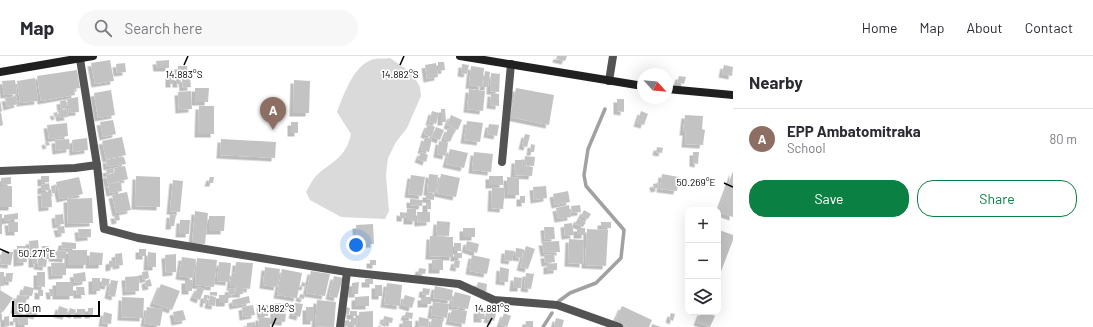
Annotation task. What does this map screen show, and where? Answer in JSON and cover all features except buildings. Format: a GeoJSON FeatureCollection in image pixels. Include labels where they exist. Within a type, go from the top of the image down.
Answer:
{"type":"FeatureCollection","features":[{"type":"Feature","properties":{"kind":"main road"},"geometry":{"type":"LineString","coordinates":[[0,72],[93,56]]}},
{"type":"Feature","properties":{"kind":"main road"},"geometry":{"type":"LineString","coordinates":[[460,56],[637,85]]}},
{"type":"Feature","properties":{"kind":"main road"},"geometry":{"type":"LineString","coordinates":[[673,89],[733,94]]}},
{"type":"Feature","properties":{"kind":"street"},"geometry":{"type":"LineString","coordinates":[[609,81],[613,56]]}},
{"type":"Feature","properties":{"kind":"street"},"geometry":{"type":"LineString","coordinates":[[80,59],[97,165],[104,229],[138,238],[347,272],[459,284],[494,300],[557,305],[619,327]]}},
{"type":"Feature","properties":{"kind":"street"},"geometry":{"type":"LineString","coordinates":[[502,162],[512,64]]}},
{"type":"Feature","properties":{"kind":"street"},"geometry":{"type":"LineString","coordinates":[[0,171],[75,168],[97,165]]}},
{"type":"Feature","properties":{"kind":"street"},"geometry":{"type":"LineString","coordinates":[[340,327],[347,272]]}},
{"type":"Feature","properties":{"kind":"shaded area"},"geometry":{"type":"Polygon","coordinates":[[[390,58],[412,73],[420,87],[421,96],[407,128],[396,142],[388,158],[386,175],[389,211],[385,219],[341,217],[310,200],[306,192],[315,178],[342,154],[349,142],[351,134],[337,112],[355,73],[367,62],[374,59],[390,58]]]}},
{"type":"Feature","properties":{"kind":"waterway"},"geometry":{"type":"LineString","coordinates":[[559,301],[570,293],[596,283],[621,258],[624,230],[586,186],[584,175],[588,149],[605,109]]}},
{"type":"Feature","properties":{"kind":"waterway"},"geometry":{"type":"LineString","coordinates":[[543,327],[552,313]]}},
{"type":"Feature","properties":{"kind":"place","name":"EPP Ambatomitraka"},"geometry":{"type":"Point","coordinates":[273,130]}}]}
